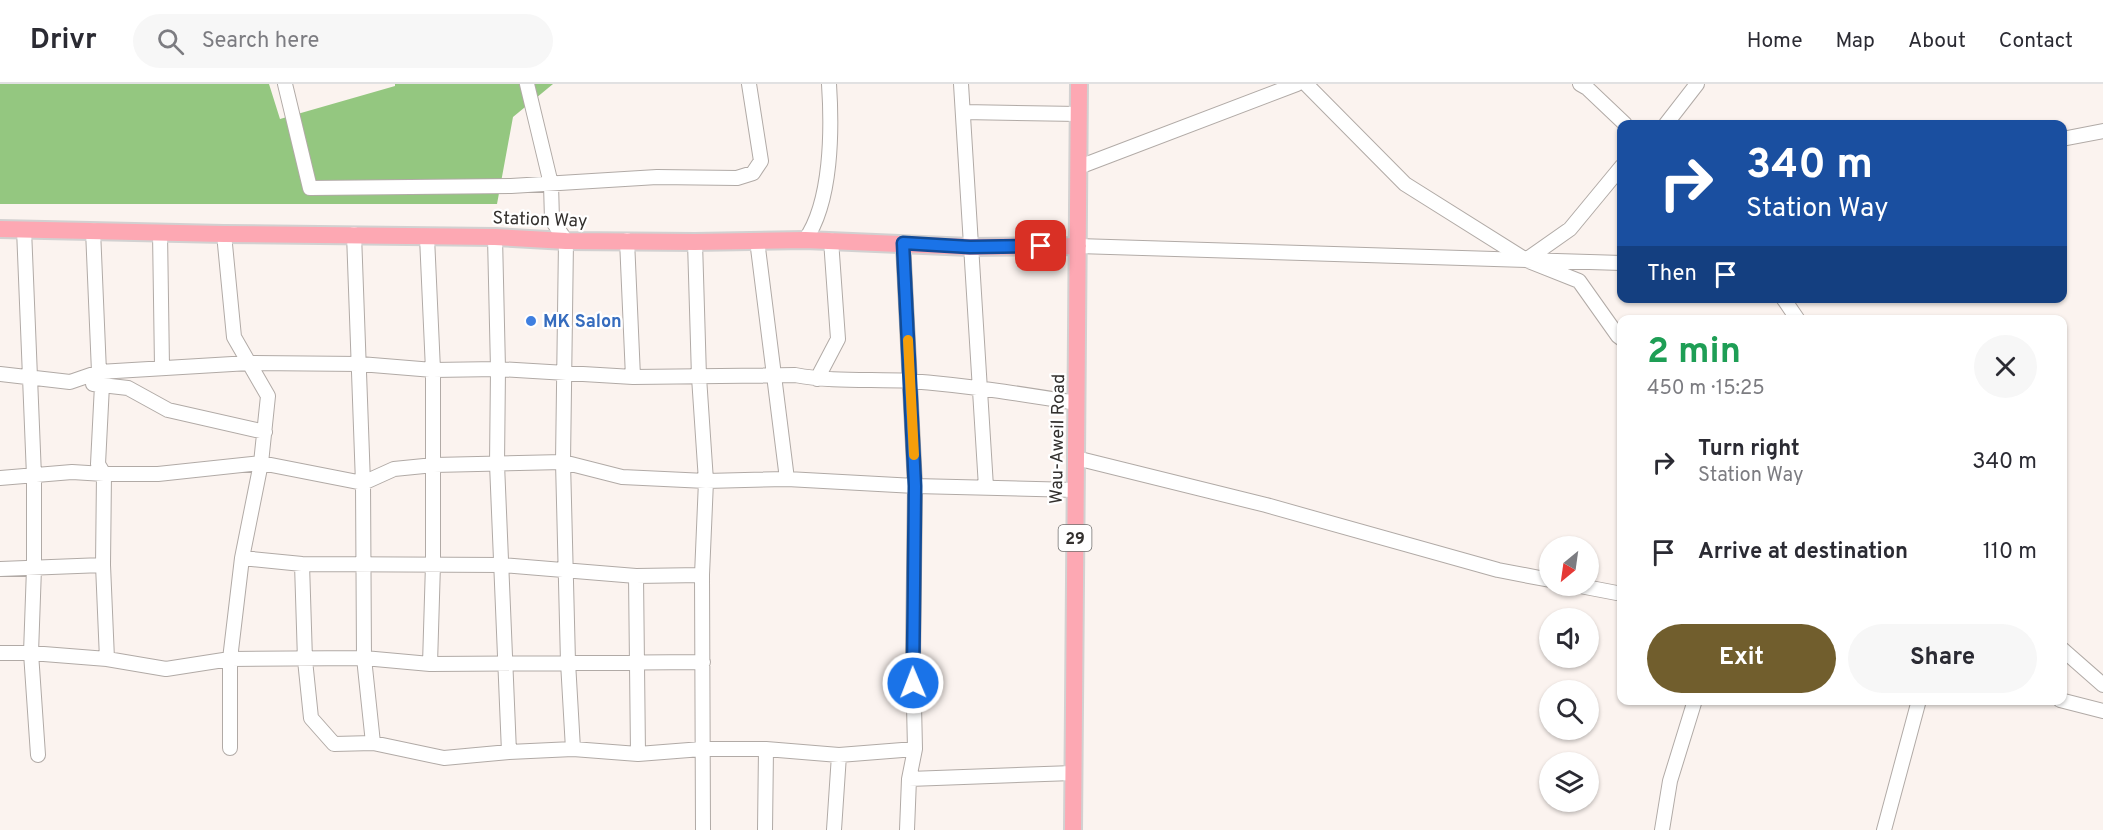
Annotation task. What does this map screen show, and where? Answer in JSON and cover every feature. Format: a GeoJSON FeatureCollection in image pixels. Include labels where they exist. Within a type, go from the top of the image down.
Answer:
{"type":"FeatureCollection","features":[{"type":"Feature","properties":{"kind":"main road","name":"Wau-Aweil Road"},"geometry":{"type":"LineString","coordinates":[[1073,830],[1079,84]]}},
{"type":"Feature","properties":{"kind":"main road","name":"Station Way"},"geometry":{"type":"LineString","coordinates":[[0,229],[224,234],[354,234],[566,241],[831,240],[970,247],[1078,246]]}},
{"type":"Feature","properties":{"kind":"street"},"geometry":{"type":"LineString","coordinates":[[285,84],[310,188],[511,186],[657,177],[737,178],[753,173],[761,161],[749,84]]}},
{"type":"Feature","properties":{"kind":"street"},"geometry":{"type":"LineString","coordinates":[[527,84],[550,184],[552,220],[566,241],[563,462],[568,663],[573,749]]}},
{"type":"Feature","properties":{"kind":"street"},"geometry":{"type":"LineString","coordinates":[[805,240],[812,230],[828,179],[829,84]]}},
{"type":"Feature","properties":{"kind":"street"},"geometry":{"type":"LineString","coordinates":[[961,84],[986,487]]}},
{"type":"Feature","properties":{"kind":"street"},"geometry":{"type":"LineString","coordinates":[[1079,167],[1297,84]]}},
{"type":"Feature","properties":{"kind":"street"},"geometry":{"type":"LineString","coordinates":[[1306,84],[1405,184],[1526,260],[1579,281],[1617,335]]}},
{"type":"Feature","properties":{"kind":"street"},"geometry":{"type":"LineString","coordinates":[[1580,84],[1621,120]]}},
{"type":"Feature","properties":{"kind":"street"},"geometry":{"type":"LineString","coordinates":[[1669,120],[1697,84]]}},
{"type":"Feature","properties":{"kind":"street"},"geometry":{"type":"LineString","coordinates":[[963,112],[1079,114]]}},
{"type":"Feature","properties":{"kind":"street"},"geometry":{"type":"LineString","coordinates":[[2067,138],[2103,131]]}},
{"type":"Feature","properties":{"kind":"street"},"geometry":{"type":"LineString","coordinates":[[1526,260],[1570,229],[1617,172]]}},
{"type":"Feature","properties":{"kind":"street"},"geometry":{"type":"LineString","coordinates":[[24,230],[34,476],[31,652],[38,754]]}},
{"type":"Feature","properties":{"kind":"street"},"geometry":{"type":"LineString","coordinates":[[93,230],[100,379],[98,464],[104,474],[102,565],[107,659]]}},
{"type":"Feature","properties":{"kind":"street"},"geometry":{"type":"LineString","coordinates":[[160,232],[162,367]]}},
{"type":"Feature","properties":{"kind":"street"},"geometry":{"type":"LineString","coordinates":[[224,234],[234,337],[268,396],[261,463],[242,558],[230,659],[230,748]]}},
{"type":"Feature","properties":{"kind":"street"},"geometry":{"type":"LineString","coordinates":[[354,234],[363,483],[364,658],[373,743]]}},
{"type":"Feature","properties":{"kind":"street"},"geometry":{"type":"LineString","coordinates":[[427,237],[434,370],[430,664]]}},
{"type":"Feature","properties":{"kind":"street"},"geometry":{"type":"LineString","coordinates":[[495,237],[498,369],[497,464],[509,752]]}},
{"type":"Feature","properties":{"kind":"street"},"geometry":{"type":"LineString","coordinates":[[627,240],[633,377]]}},
{"type":"Feature","properties":{"kind":"street"},"geometry":{"type":"LineString","coordinates":[[757,240],[787,479]]}},
{"type":"Feature","properties":{"kind":"street"},"geometry":{"type":"LineString","coordinates":[[817,379],[838,339],[831,240]]}},
{"type":"Feature","properties":{"kind":"street"},"geometry":{"type":"LineString","coordinates":[[695,242],[699,377],[706,481],[702,575],[702,830]]}},
{"type":"Feature","properties":{"kind":"street"},"geometry":{"type":"LineString","coordinates":[[903,243],[915,486],[913,661],[915,749],[909,779],[907,830]]}},
{"type":"Feature","properties":{"kind":"street"},"geometry":{"type":"LineString","coordinates":[[1078,246],[1617,263]]}},
{"type":"Feature","properties":{"kind":"street"},"geometry":{"type":"LineString","coordinates":[[0,374],[70,382],[100,379],[162,367],[249,363],[360,364],[434,370],[498,369],[633,377],[795,375],[817,379],[909,381],[979,388],[1077,403]]}},
{"type":"Feature","properties":{"kind":"street"},"geometry":{"type":"LineString","coordinates":[[100,379],[128,388],[168,410],[265,432]]}},
{"type":"Feature","properties":{"kind":"street"},"geometry":{"type":"LineString","coordinates":[[1076,458],[1266,505],[1498,570],[1539,578]]}},
{"type":"Feature","properties":{"kind":"street"},"geometry":{"type":"LineString","coordinates":[[0,478],[72,472],[158,474],[261,463],[363,483],[394,469],[434,465],[563,462],[622,477],[706,481],[787,479],[915,486],[1076,490]]}},
{"type":"Feature","properties":{"kind":"street"},"geometry":{"type":"LineString","coordinates":[[242,558],[302,564],[502,565],[636,576],[702,575]]}},
{"type":"Feature","properties":{"kind":"street"},"geometry":{"type":"LineString","coordinates":[[302,564],[305,660],[311,718],[334,744],[373,743],[444,758],[573,749],[638,754],[702,748],[766,749],[839,755],[915,749]]}},
{"type":"Feature","properties":{"kind":"street"},"geometry":{"type":"LineString","coordinates":[[0,568],[102,565]]}},
{"type":"Feature","properties":{"kind":"street"},"geometry":{"type":"LineString","coordinates":[[636,576],[638,754]]}},
{"type":"Feature","properties":{"kind":"street"},"geometry":{"type":"LineString","coordinates":[[1599,590],[1617,593]]}},
{"type":"Feature","properties":{"kind":"street"},"geometry":{"type":"LineString","coordinates":[[0,653],[31,652],[107,659],[166,669],[230,659],[364,658],[430,664],[703,663]]}},
{"type":"Feature","properties":{"kind":"street"},"geometry":{"type":"LineString","coordinates":[[2067,654],[2103,686]]}},
{"type":"Feature","properties":{"kind":"street"},"geometry":{"type":"LineString","coordinates":[[2067,702],[2103,711]]}},
{"type":"Feature","properties":{"kind":"street"},"geometry":{"type":"LineString","coordinates":[[1665,830],[1670,781],[1693,705]]}},
{"type":"Feature","properties":{"kind":"street"},"geometry":{"type":"LineString","coordinates":[[1884,830],[1918,705]]}},
{"type":"Feature","properties":{"kind":"street"},"geometry":{"type":"LineString","coordinates":[[765,830],[766,749]]}},
{"type":"Feature","properties":{"kind":"street"},"geometry":{"type":"LineString","coordinates":[[834,830],[839,755]]}},
{"type":"Feature","properties":{"kind":"street"},"geometry":{"type":"LineString","coordinates":[[909,779],[1073,773]]}},
{"type":"Feature","properties":{"kind":"green space"},"geometry":{"type":"Polygon","coordinates":[[[0,84],[269,84],[280,119],[395,86],[395,84],[553,84],[513,117],[497,204],[0,204],[0,84]]]}},
{"type":"Feature","properties":{"kind":"slow traffic"},"geometry":{"type":"LineString","coordinates":[[908,340],[914,455]]}},
{"type":"Feature","properties":{"kind":"place","name":"MK Salon"},"geometry":{"type":"Point","coordinates":[531,321]}},
{"type":"Feature","properties":{"kind":"route"},"geometry":{"type":"LineString","coordinates":[[913,683],[915,486],[903,243],[970,247],[1041,246]]}}]}
